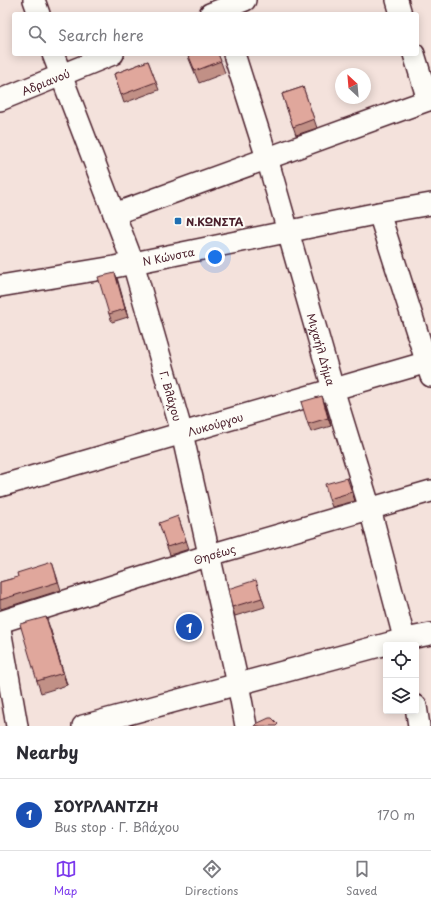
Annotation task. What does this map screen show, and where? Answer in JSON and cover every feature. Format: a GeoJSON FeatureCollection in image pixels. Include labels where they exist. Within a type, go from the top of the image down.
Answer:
{"type":"FeatureCollection","features":[{"type":"Feature","properties":{"kind":"street"},"geometry":{"type":"LineString","coordinates":[[34,0],[38,12]]}},
{"type":"Feature","properties":{"kind":"street"},"geometry":{"type":"LineString","coordinates":[[217,10],[245,0]]}},
{"type":"Feature","properties":{"kind":"street"},"geometry":{"type":"LineString","coordinates":[[396,0],[400,12]]}},
{"type":"Feature","properties":{"kind":"street","name":"Γ. Βλάχου"},"geometry":{"type":"LineString","coordinates":[[54,56],[133,263],[182,433],[210,555],[246,726]]}},
{"type":"Feature","properties":{"kind":"street","name":"Αδριανού"},"geometry":{"type":"LineString","coordinates":[[0,100],[108,56]]}},
{"type":"Feature","properties":{"kind":"street","name":"Μιχαήλ Δήμα"},"geometry":{"type":"LineString","coordinates":[[235,56],[267,158],[333,389],[370,509],[406,642]]}},
{"type":"Feature","properties":{"kind":"street"},"geometry":{"type":"LineString","coordinates":[[114,214],[430,99],[415,56]]}},
{"type":"Feature","properties":{"kind":"street","name":"Ν Κώνστα"},"geometry":{"type":"LineString","coordinates":[[0,286],[133,263],[288,231],[431,204]]}},
{"type":"Feature","properties":{"kind":"street"},"geometry":{"type":"LineString","coordinates":[[379,213],[430,367]]}},
{"type":"Feature","properties":{"kind":"street","name":"Λυκούργου"},"geometry":{"type":"LineString","coordinates":[[0,486],[333,389],[430,367]]}},
{"type":"Feature","properties":{"kind":"street","name":"Θησέως"},"geometry":{"type":"LineString","coordinates":[[0,622],[210,555],[431,491]]}},
{"type":"Feature","properties":{"kind":"street"},"geometry":{"type":"LineString","coordinates":[[0,630],[17,726]]}},
{"type":"Feature","properties":{"kind":"street"},"geometry":{"type":"LineString","coordinates":[[406,642],[431,634]]}},
{"type":"Feature","properties":{"kind":"street"},"geometry":{"type":"LineString","coordinates":[[83,726],[238,684],[383,648]]}},
{"type":"Feature","properties":{"kind":"street"},"geometry":{"type":"LineString","coordinates":[[417,714],[419,726]]}},
{"type":"Feature","properties":{"kind":"building"},"geometry":{"type":"Polygon","coordinates":[[[189,56],[219,56],[221,61],[195,71],[189,56]]]}},
{"type":"Feature","properties":{"kind":"building"},"geometry":{"type":"Polygon","coordinates":[[[148,61],[156,82],[121,95],[114,74],[148,61]]]}},
{"type":"Feature","properties":{"kind":"building"},"geometry":{"type":"Polygon","coordinates":[[[303,87],[314,119],[293,127],[282,94],[303,87]]]}},
{"type":"Feature","properties":{"kind":"building"},"geometry":{"type":"Polygon","coordinates":[[[115,273],[125,309],[109,314],[98,277],[115,273]]]}},
{"type":"Feature","properties":{"kind":"building"},"geometry":{"type":"Polygon","coordinates":[[[322,396],[328,418],[308,424],[301,402],[322,396]]]}},
{"type":"Feature","properties":{"kind":"building"},"geometry":{"type":"Polygon","coordinates":[[[347,478],[352,492],[329,499],[325,484],[347,478]]]}},
{"type":"Feature","properties":{"kind":"building"},"geometry":{"type":"Polygon","coordinates":[[[178,516],[186,541],[167,547],[159,523],[178,516]]]}},
{"type":"Feature","properties":{"kind":"building"},"geometry":{"type":"Polygon","coordinates":[[[52,562],[58,582],[0,600],[0,582],[18,577],[17,573],[52,562]]]}},
{"type":"Feature","properties":{"kind":"building"},"geometry":{"type":"Polygon","coordinates":[[[256,580],[262,598],[232,607],[228,589],[256,580]]]}},
{"type":"Feature","properties":{"kind":"building"},"geometry":{"type":"Polygon","coordinates":[[[46,617],[63,673],[37,681],[20,624],[46,617]]]}},
{"type":"Feature","properties":{"kind":"building"},"geometry":{"type":"Polygon","coordinates":[[[272,718],[278,724],[276,726],[254,726],[256,724],[272,718]]]}},
{"type":"Feature","properties":{"kind":"place","name":"Ν.ΚΩΝΣΤΑ"},"geometry":{"type":"Point","coordinates":[178,221]}},
{"type":"Feature","properties":{"kind":"place","name":"ΣΟΥΡΛΑΝΤΖΗ"},"geometry":{"type":"Point","coordinates":[189,627]}}]}
